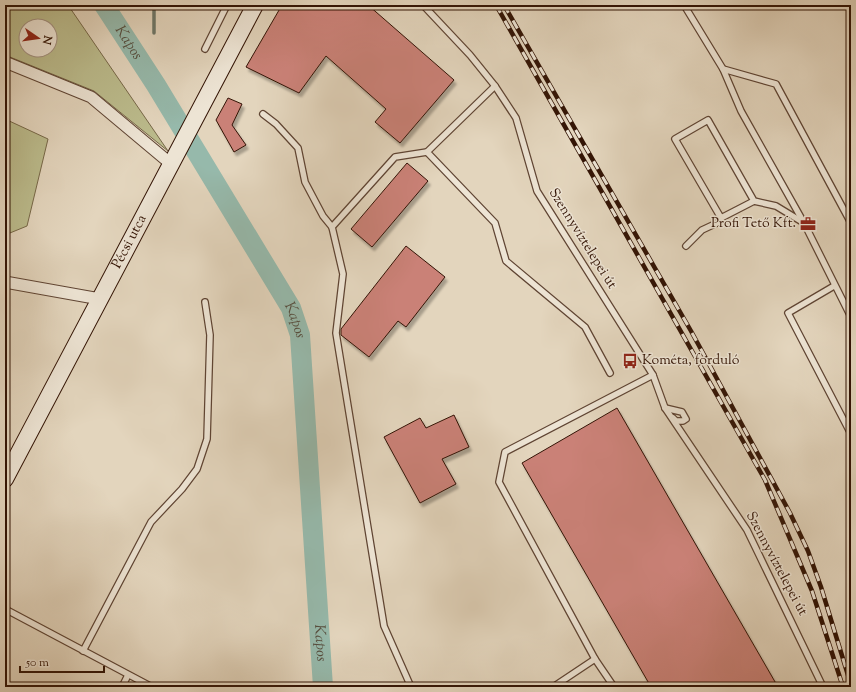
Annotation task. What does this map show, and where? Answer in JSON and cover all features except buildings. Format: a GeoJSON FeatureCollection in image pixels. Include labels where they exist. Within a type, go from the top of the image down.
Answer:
{"type":"FeatureCollection","features":[{"type":"Feature","properties":{"kind":"street","name":"Pécsi utca"},"geometry":{"type":"LineString","coordinates":[[5,479],[255,5]]}},
{"type":"Feature","properties":{"kind":"street"},"geometry":{"type":"LineString","coordinates":[[5,62],[91,97],[174,159]]}},
{"type":"Feature","properties":{"kind":"street"},"geometry":{"type":"LineString","coordinates":[[5,282],[100,299]]}},
{"type":"Feature","properties":{"kind":"lane"},"geometry":{"type":"LineString","coordinates":[[205,49],[227,5]]}},
{"type":"Feature","properties":{"kind":"lane","name":"Szennyvíztelepei út"},"geometry":{"type":"LineString","coordinates":[[423,5],[470,55],[495,86],[516,118],[537,191],[653,375]]}},
{"type":"Feature","properties":{"kind":"lane"},"geometry":{"type":"LineString","coordinates":[[684,5],[723,68],[742,111],[804,223],[834,286],[851,317]]}},
{"type":"Feature","properties":{"kind":"lane"},"geometry":{"type":"LineString","coordinates":[[723,68],[776,84],[851,223]]}},
{"type":"Feature","properties":{"kind":"lane"},"geometry":{"type":"LineString","coordinates":[[332,227],[395,157],[427,152],[495,86]]}},
{"type":"Feature","properties":{"kind":"lane"},"geometry":{"type":"LineString","coordinates":[[264,114],[276,124],[298,148],[305,182],[323,216],[332,227],[343,274],[336,333],[384,626],[411,687]]}},
{"type":"Feature","properties":{"kind":"lane"},"geometry":{"type":"LineString","coordinates":[[721,218],[675,139],[708,120],[754,201]]}},
{"type":"Feature","properties":{"kind":"lane"},"geometry":{"type":"LineString","coordinates":[[427,152],[495,223],[506,261],[585,327],[610,373]]}},
{"type":"Feature","properties":{"kind":"lane"},"geometry":{"type":"LineString","coordinates":[[686,246],[702,230],[717,223],[721,218],[754,201],[776,206],[804,223]]}},
{"type":"Feature","properties":{"kind":"lane"},"geometry":{"type":"LineString","coordinates":[[834,286],[788,313],[851,434]]}},
{"type":"Feature","properties":{"kind":"lane"},"geometry":{"type":"LineString","coordinates":[[83,651],[151,522],[182,489],[199,462],[207,439],[210,335],[205,302]]}},
{"type":"Feature","properties":{"kind":"lane"},"geometry":{"type":"LineString","coordinates":[[614,687],[595,659],[499,482],[505,452],[653,375],[665,408],[682,412],[686,419],[683,422],[676,421],[671,417]]}},
{"type":"Feature","properties":{"kind":"lane","name":"Szennyvíztelepei út"},"geometry":{"type":"LineString","coordinates":[[665,408],[747,530],[823,687]]}},
{"type":"Feature","properties":{"kind":"lane"},"geometry":{"type":"LineString","coordinates":[[5,609],[152,687]]}},
{"type":"Feature","properties":{"kind":"lane"},"geometry":{"type":"LineString","coordinates":[[553,687],[595,659]]}},
{"type":"Feature","properties":{"kind":"lane"},"geometry":{"type":"LineString","coordinates":[[122,687],[128,675]]}},
{"type":"Feature","properties":{"kind":"green space"},"geometry":{"type":"Polygon","coordinates":[[[5,5],[68,5],[168,151],[94,91],[5,55],[5,5]]]}},
{"type":"Feature","properties":{"kind":"green space"},"geometry":{"type":"Polygon","coordinates":[[[5,119],[48,139],[27,226],[5,235],[5,119]]]}},
{"type":"Feature","properties":{"kind":"waterway","name":"Kapos"},"geometry":{"type":"LineString","coordinates":[[104,5],[156,85],[291,308],[300,335],[323,687]]}},
{"type":"Feature","properties":{"kind":"waterway"},"geometry":{"type":"LineString","coordinates":[[154,5],[154,33]]}},
{"type":"Feature","properties":{"kind":"railway"},"geometry":{"type":"LineString","coordinates":[[496,5],[765,480],[812,591],[843,687]]}},
{"type":"Feature","properties":{"kind":"railway"},"geometry":{"type":"LineString","coordinates":[[504,5],[691,331],[790,513],[808,551],[821,587],[851,685]]}},
{"type":"Feature","properties":{"kind":"place","name":"Profi Tető Kft."},"geometry":{"type":"Point","coordinates":[808,224]}},
{"type":"Feature","properties":{"kind":"place","name":"Kométa, forduló"},"geometry":{"type":"Point","coordinates":[630,361]}}]}
